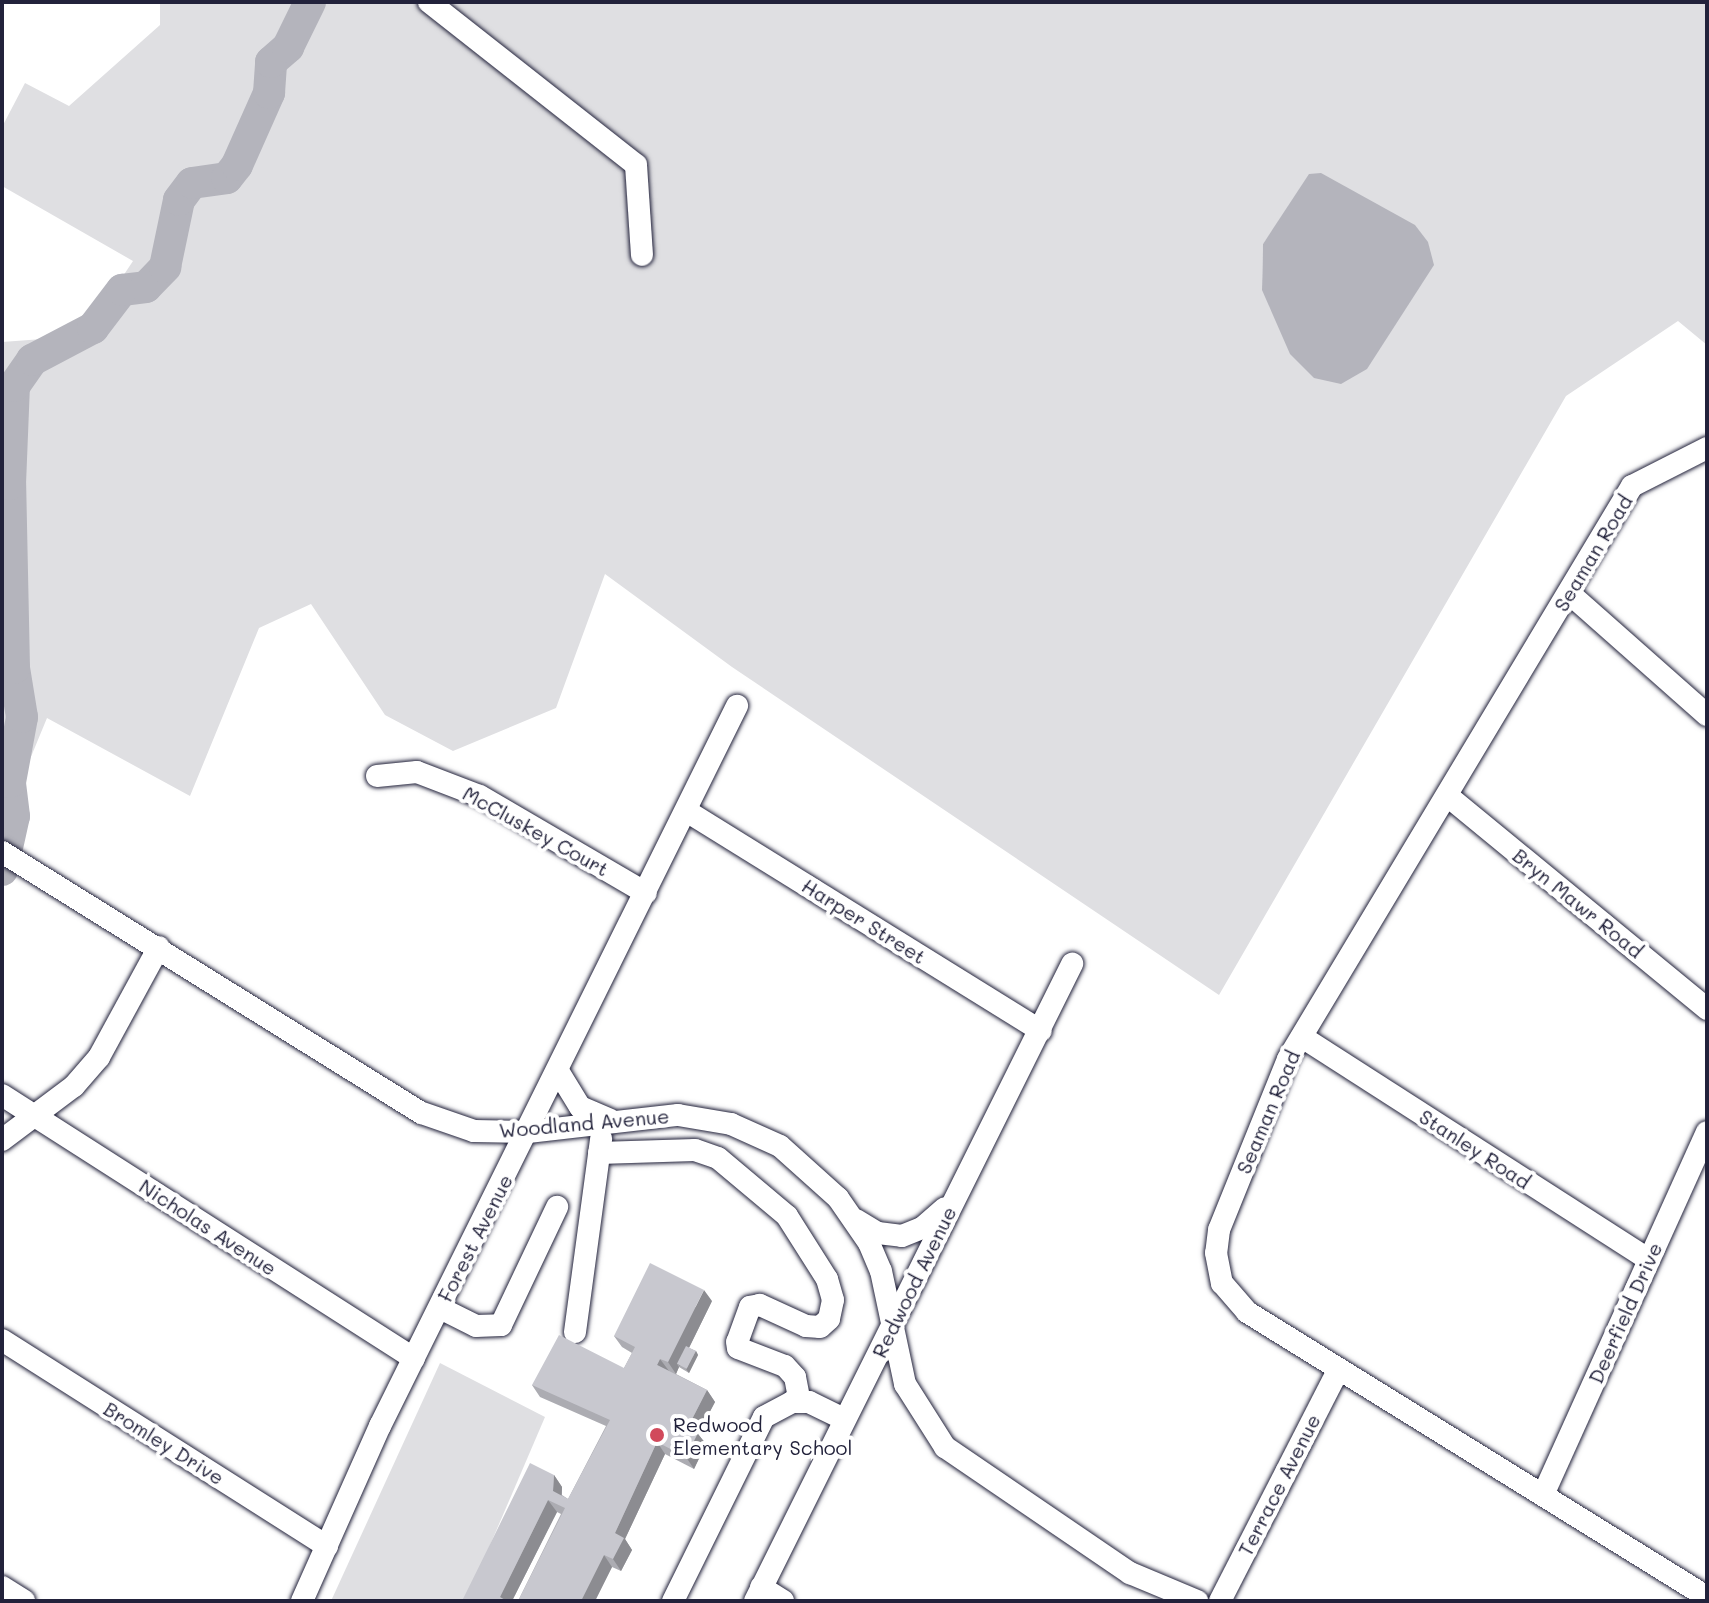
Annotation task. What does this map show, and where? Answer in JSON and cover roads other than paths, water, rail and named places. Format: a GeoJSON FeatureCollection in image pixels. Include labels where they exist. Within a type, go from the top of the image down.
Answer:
{"type":"FeatureCollection","features":[{"type":"Feature","properties":{"kind":"street"},"geometry":{"type":"LineString","coordinates":[[429,2],[636,165],[642,255]]}},
{"type":"Feature","properties":{"kind":"street","name":"Seaman Road"},"geometry":{"type":"LineString","coordinates":[[1707,448],[1632,486],[1449,797],[1302,1037],[1219,1230],[1218,1268],[1231,1297],[1247,1312],[1707,1597]]}},
{"type":"Feature","properties":{"kind":"street"},"geometry":{"type":"LineString","coordinates":[[1569,593],[1707,715]]}},
{"type":"Feature","properties":{"kind":"street","name":"Forest Avenue"},"geometry":{"type":"LineString","coordinates":[[302,1601],[414,1358],[688,812],[737,706]]}},
{"type":"Feature","properties":{"kind":"street","name":"McCluskey Court"},"geometry":{"type":"LineString","coordinates":[[377,776],[417,772],[480,796],[646,893]]}},
{"type":"Feature","properties":{"kind":"street","name":"Bryn Mawr Road"},"geometry":{"type":"LineString","coordinates":[[1449,797],[1707,1009]]}},
{"type":"Feature","properties":{"kind":"street","name":"Harper Street"},"geometry":{"type":"LineString","coordinates":[[688,812],[1041,1031]]}},
{"type":"Feature","properties":{"kind":"street","name":"Woodland Avenue"},"geometry":{"type":"LineString","coordinates":[[9,855],[422,1113],[474,1131],[528,1132],[678,1115],[731,1124],[801,1161],[854,1219],[881,1271],[905,1384],[945,1447],[1130,1573],[1197,1601]]}},
{"type":"Feature","properties":{"kind":"street"},"geometry":{"type":"LineString","coordinates":[[2,1140],[74,1086],[99,1057],[159,947]]}},
{"type":"Feature","properties":{"kind":"street","name":"Redwood Avenue"},"geometry":{"type":"LineString","coordinates":[[758,1594],[844,1419],[892,1331],[954,1199],[1072,964]]}},
{"type":"Feature","properties":{"kind":"street","name":"Stanley Road"},"geometry":{"type":"LineString","coordinates":[[1302,1037],[1649,1260]]}},
{"type":"Feature","properties":{"kind":"street"},"geometry":{"type":"LineString","coordinates":[[558,1071],[580,1107],[608,1121],[599,1153],[575,1332]]}},
{"type":"Feature","properties":{"kind":"street","name":"Nicholas Avenue"},"geometry":{"type":"LineString","coordinates":[[2,1095],[414,1358]]}},
{"type":"Feature","properties":{"kind":"street","name":"Deerfield Drive"},"geometry":{"type":"LineString","coordinates":[[1543,1495],[1707,1132]]}},
{"type":"Feature","properties":{"kind":"street"},"geometry":{"type":"LineString","coordinates":[[599,1153],[695,1150],[718,1158],[787,1216],[827,1279],[833,1300],[829,1319],[820,1327],[806,1326],[760,1305],[750,1307],[737,1342],[738,1348],[785,1366],[795,1377],[800,1402]]}},
{"type":"Feature","properties":{"kind":"street"},"geometry":{"type":"LineString","coordinates":[[854,1219],[878,1233],[902,1236],[922,1228],[954,1199]]}},
{"type":"Feature","properties":{"kind":"street"},"geometry":{"type":"LineString","coordinates":[[440,1308],[476,1326],[501,1325],[557,1207]]}},
{"type":"Feature","properties":{"kind":"street","name":"Bromley Drive"},"geometry":{"type":"LineString","coordinates":[[2,1340],[327,1546]]}},
{"type":"Feature","properties":{"kind":"street","name":"Terrace Avenue"},"geometry":{"type":"LineString","coordinates":[[1220,1601],[1338,1370]]}},
{"type":"Feature","properties":{"kind":"street"},"geometry":{"type":"LineString","coordinates":[[673,1601],[764,1417],[776,1406],[800,1402],[844,1419]]}},
{"type":"Feature","properties":{"kind":"street"},"geometry":{"type":"LineString","coordinates":[[2,1587],[24,1601]]}},
{"type":"Feature","properties":{"kind":"street"},"geometry":{"type":"LineString","coordinates":[[758,1594],[783,1601]]}},
{"type":"Feature","properties":{"kind":"waterway"},"geometry":{"type":"LineString","coordinates":[[2,870],[14,816],[10,782],[22,717],[14,668],[10,484],[14,386],[32,360],[93,328],[122,290],[146,287],[165,267],[179,200],[192,183],[227,178],[237,165],[269,93],[271,62],[288,47],[310,2]]}},
{"type":"Feature","properties":{"kind":"place","name":"Redwood Elementary School"},"geometry":{"type":"Point","coordinates":[657,1435]}}]}
